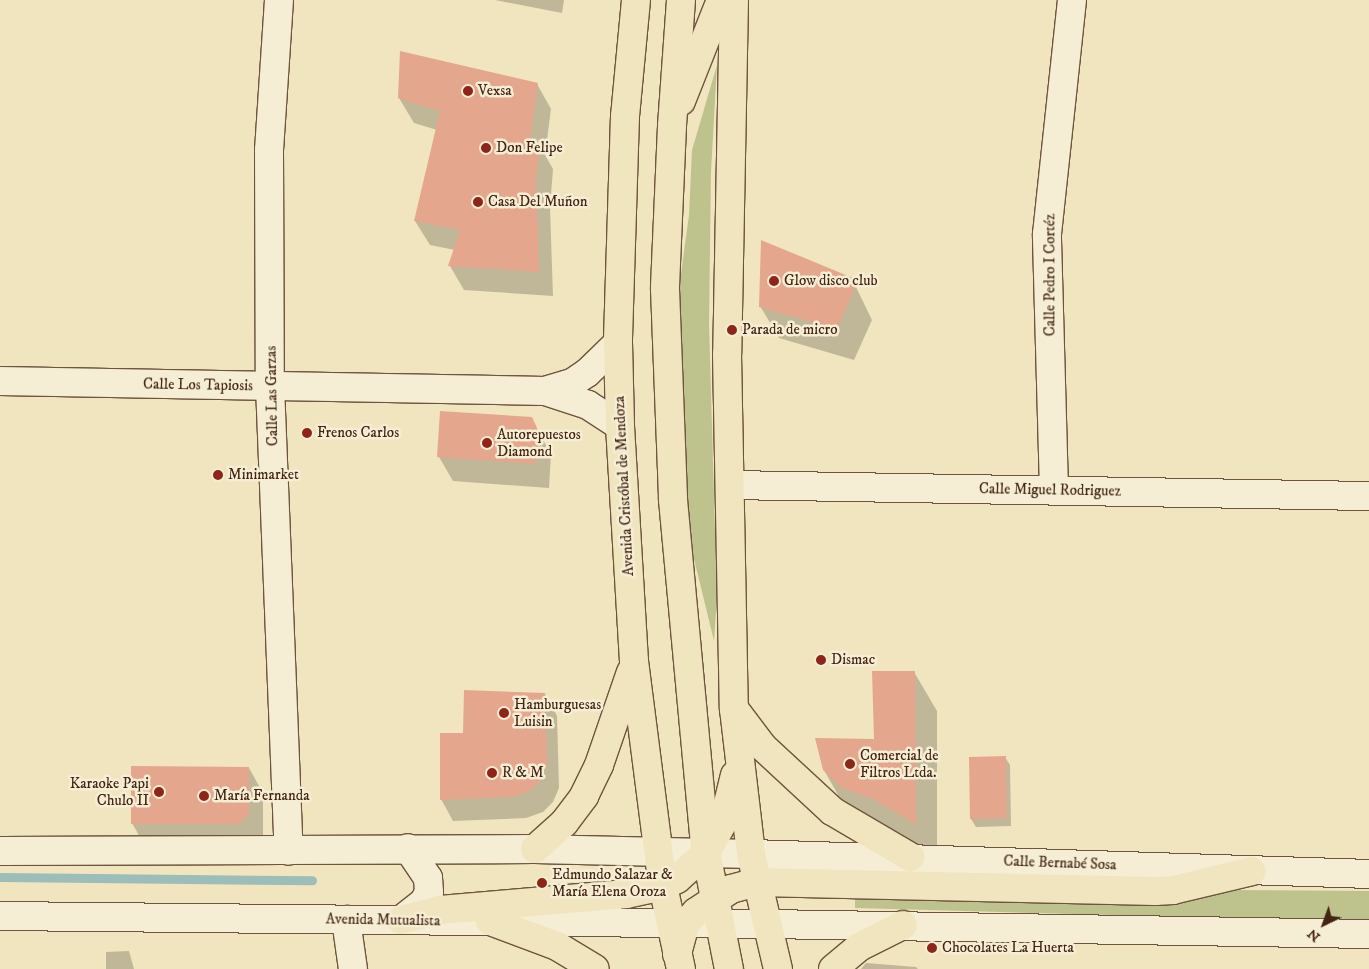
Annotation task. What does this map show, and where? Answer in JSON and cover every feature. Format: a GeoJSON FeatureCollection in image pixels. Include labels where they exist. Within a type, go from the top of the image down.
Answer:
{"type":"FeatureCollection","features":[{"type":"Feature","properties":{"kind":"main road","name":"Avenida Cristóbal de Mendoza"},"geometry":{"type":"LineString","coordinates":[[636,0],[625,116],[618,343],[620,426],[634,661],[659,853],[664,886],[677,924],[679,961]]}},
{"type":"Feature","properties":{"kind":"main road"},"geometry":{"type":"LineString","coordinates":[[681,0],[672,126],[665,307],[673,500],[706,853],[729,969]]}},
{"type":"Feature","properties":{"kind":"main road"},"geometry":{"type":"LineString","coordinates":[[672,126],[721,0]]}},
{"type":"Feature","properties":{"kind":"main road"},"geometry":{"type":"LineString","coordinates":[[734,0],[727,354],[734,710],[751,854],[778,969]]}},
{"type":"Feature","properties":{"kind":"main road"},"geometry":{"type":"LineString","coordinates":[[535,849],[564,823],[584,796],[600,764],[634,661]]}},
{"type":"Feature","properties":{"kind":"main road"},"geometry":{"type":"LineString","coordinates":[[734,710],[763,746],[832,811],[910,857]]}},
{"type":"Feature","properties":{"kind":"main road"},"geometry":{"type":"LineString","coordinates":[[401,920],[440,910],[626,894],[664,886],[677,880],[706,853],[724,820],[739,758]]}},
{"type":"Feature","properties":{"kind":"main road"},"geometry":{"type":"LineString","coordinates":[[716,911],[757,882],[1155,891],[1173,890],[1252,871]]}},
{"type":"Feature","properties":{"kind":"main road"},"geometry":{"type":"LineString","coordinates":[[490,921],[557,946],[595,969]]}},
{"type":"Feature","properties":{"kind":"main road"},"geometry":{"type":"LineString","coordinates":[[833,969],[859,947],[903,925]]}},
{"type":"Feature","properties":{"kind":"street","name":"Calle Las Garzas"},"geometry":{"type":"LineString","coordinates":[[279,0],[269,150],[270,386],[289,851]]}},
{"type":"Feature","properties":{"kind":"street","name":"Calle Pedro I Cortéz"},"geometry":{"type":"LineString","coordinates":[[1054,490],[1047,234],[1072,0]]}},
{"type":"Feature","properties":{"kind":"street","name":"Calle Los Tapiosis"},"geometry":{"type":"LineString","coordinates":[[545,391],[572,383],[587,373],[618,343]]}},
{"type":"Feature","properties":{"kind":"street","name":"Calle Los Tapiosis"},"geometry":{"type":"LineString","coordinates":[[0,381],[545,391],[588,405],[620,426]]}},
{"type":"Feature","properties":{"kind":"street","name":"Calle Miguel Rodriguez"},"geometry":{"type":"LineString","coordinates":[[730,485],[1369,496]]}},
{"type":"Feature","properties":{"kind":"street"},"geometry":{"type":"LineString","coordinates":[[0,851],[289,851],[408,848],[751,854]]}},
{"type":"Feature","properties":{"kind":"street"},"geometry":{"type":"LineString","coordinates":[[401,920],[424,902],[429,892],[428,878],[408,848]]}},
{"type":"Feature","properties":{"kind":"street","name":"Calle Bernabé Sosa"},"geometry":{"type":"LineString","coordinates":[[751,854],[910,857],[1369,874]]}},
{"type":"Feature","properties":{"kind":"street","name":"Avenida Mutualista"},"geometry":{"type":"LineString","coordinates":[[0,916],[677,924],[716,911],[766,924]]}},
{"type":"Feature","properties":{"kind":"street"},"geometry":{"type":"LineString","coordinates":[[346,920],[353,969]]}},
{"type":"Feature","properties":{"kind":"street"},"geometry":{"type":"LineString","coordinates":[[766,924],[1369,934]]}},
{"type":"Feature","properties":{"kind":"green space"},"geometry":{"type":"Polygon","coordinates":[[[717,65],[711,172],[709,324],[717,598],[714,641],[686,526],[678,296],[689,215],[692,150],[717,65]]]}},
{"type":"Feature","properties":{"kind":"green space"},"geometry":{"type":"Polygon","coordinates":[[[1369,891],[1369,922],[855,908],[855,892],[1369,891]]]}},
{"type":"Feature","properties":{"kind":"building"},"geometry":{"type":"Polygon","coordinates":[[[400,51],[538,83],[530,140],[540,144],[536,183],[539,272],[448,266],[460,230],[414,221],[440,111],[398,98],[400,51]]]}},
{"type":"Feature","properties":{"kind":"building"},"geometry":{"type":"Polygon","coordinates":[[[761,240],[853,278],[855,287],[837,329],[759,307],[761,240]]]}},
{"type":"Feature","properties":{"kind":"building","name":"Autorepuestos Diamond"},"geometry":{"type":"Polygon","coordinates":[[[440,411],[532,417],[537,428],[535,464],[437,457],[440,411]]]}},
{"type":"Feature","properties":{"kind":"building"},"geometry":{"type":"Polygon","coordinates":[[[872,671],[915,671],[916,824],[873,799],[842,788],[823,770],[815,738],[874,739],[872,671]]]}},
{"type":"Feature","properties":{"kind":"building","name":"R & M"},"geometry":{"type":"Polygon","coordinates":[[[464,690],[545,693],[547,765],[541,780],[531,790],[513,797],[440,800],[440,733],[463,733],[464,690]]]}},
{"type":"Feature","properties":{"kind":"building"},"geometry":{"type":"Polygon","coordinates":[[[1006,756],[1007,818],[970,819],[969,757],[1006,756]]]}},
{"type":"Feature","properties":{"kind":"building"},"geometry":{"type":"Polygon","coordinates":[[[131,766],[249,767],[249,813],[239,824],[131,824],[131,766]]]}},
{"type":"Feature","properties":{"kind":"waterway"},"geometry":{"type":"LineString","coordinates":[[0,877],[312,880]]}},
{"type":"Feature","properties":{"kind":"place","name":"Vexsa"},"geometry":{"type":"Point","coordinates":[468,91]}},
{"type":"Feature","properties":{"kind":"place","name":"Don Felipe"},"geometry":{"type":"Point","coordinates":[486,148]}},
{"type":"Feature","properties":{"kind":"place","name":"Casa Del Muñon"},"geometry":{"type":"Point","coordinates":[478,202]}},
{"type":"Feature","properties":{"kind":"place","name":"Glow disco club"},"geometry":{"type":"Point","coordinates":[774,281]}},
{"type":"Feature","properties":{"kind":"place","name":"Parada de micro"},"geometry":{"type":"Point","coordinates":[732,330]}},
{"type":"Feature","properties":{"kind":"place","name":"Frenos Carlos"},"geometry":{"type":"Point","coordinates":[307,433]}},
{"type":"Feature","properties":{"kind":"place","name":"Autorepuestos Diamond"},"geometry":{"type":"Point","coordinates":[487,443]}},
{"type":"Feature","properties":{"kind":"place","name":"Minimarket"},"geometry":{"type":"Point","coordinates":[218,475]}},
{"type":"Feature","properties":{"kind":"place","name":"Dismac"},"geometry":{"type":"Point","coordinates":[821,660]}},
{"type":"Feature","properties":{"kind":"place","name":"Hamburguesas Luisin"},"geometry":{"type":"Point","coordinates":[504,713]}},
{"type":"Feature","properties":{"kind":"place","name":"Comercial de Filtros Ltda."},"geometry":{"type":"Point","coordinates":[850,764]}},
{"type":"Feature","properties":{"kind":"place","name":"R & M"},"geometry":{"type":"Point","coordinates":[492,773]}},
{"type":"Feature","properties":{"kind":"place","name":"Karaoke Papi Chulo II"},"geometry":{"type":"Point","coordinates":[159,792]}},
{"type":"Feature","properties":{"kind":"place","name":"María Fernanda"},"geometry":{"type":"Point","coordinates":[204,796]}},
{"type":"Feature","properties":{"kind":"place","name":"Edmundo Salazar & María Elena Oroza"},"geometry":{"type":"Point","coordinates":[542,883]}},
{"type":"Feature","properties":{"kind":"place","name":"Chocolates La Huerta"},"geometry":{"type":"Point","coordinates":[932,948]}}]}
